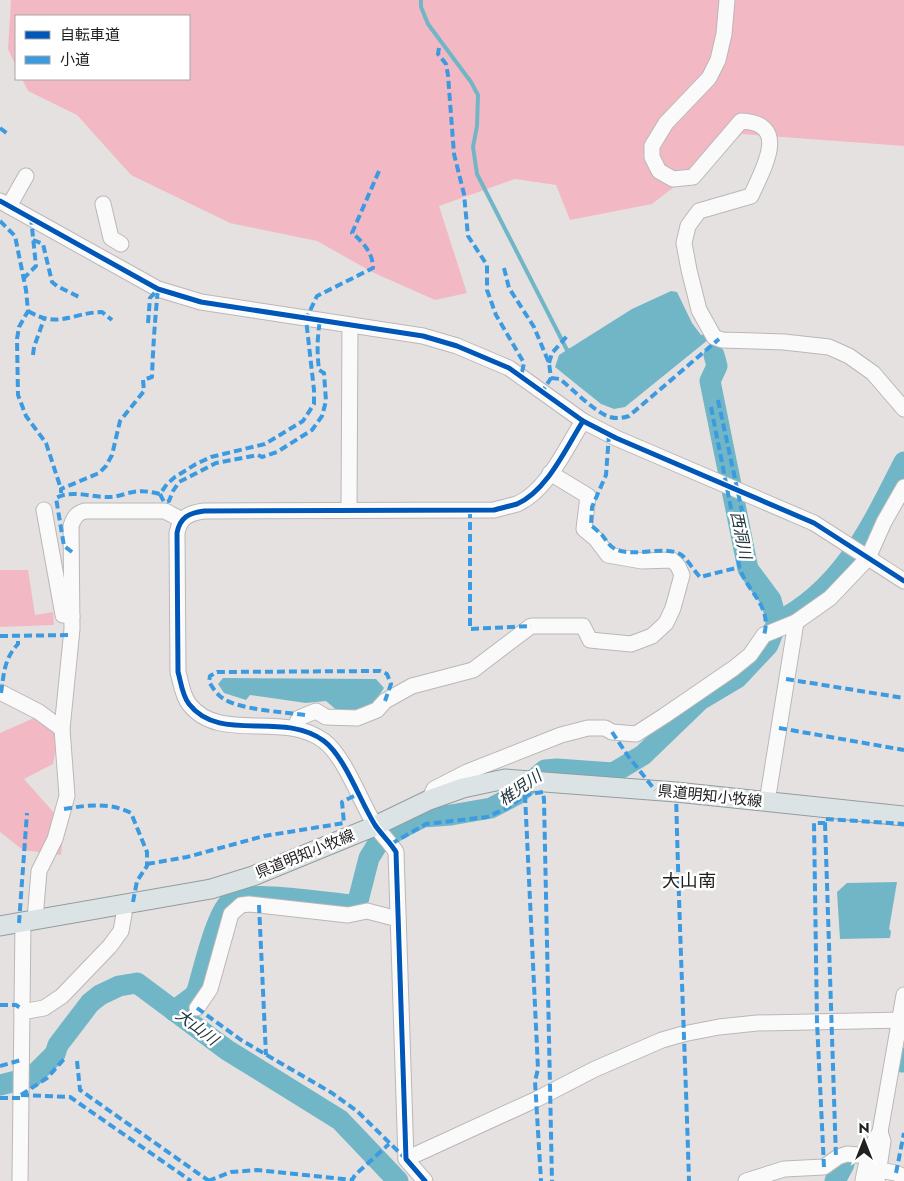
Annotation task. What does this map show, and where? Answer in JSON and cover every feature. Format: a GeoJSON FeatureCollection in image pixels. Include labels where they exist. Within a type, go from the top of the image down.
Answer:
{"type":"FeatureCollection","features":[{"type":"Feature","properties":{"kind":"main road","name":"県道明知小牧線"},"geometry":{"type":"LineString","coordinates":[[0,926],[211,889],[381,833],[429,800],[462,788],[491,781],[521,780],[662,791],[904,816]]}},
{"type":"Feature","properties":{"kind":"street"},"geometry":{"type":"LineString","coordinates":[[727,0],[724,34],[718,60],[709,78],[666,123],[652,146],[652,157],[659,171],[673,179],[694,177],[740,121],[755,121],[764,128],[770,139],[770,155],[751,196],[699,211],[688,226],[684,243],[699,310],[714,337],[722,340],[784,342],[829,347],[849,356],[873,373],[904,409]]}},
{"type":"Feature","properties":{"kind":"street"},"geometry":{"type":"LineString","coordinates":[[26,176],[4,204],[158,289],[200,302],[423,336],[457,346],[508,368],[583,421],[616,438],[814,523],[904,581]]}},
{"type":"Feature","properties":{"kind":"street"},"geometry":{"type":"LineString","coordinates":[[103,204],[111,238],[121,244]]}},
{"type":"Feature","properties":{"kind":"street"},"geometry":{"type":"LineString","coordinates":[[349,510],[350,326]]}},
{"type":"Feature","properties":{"kind":"street"},"geometry":{"type":"LineString","coordinates":[[424,1181],[406,1159],[396,852],[381,833],[337,755],[324,741],[294,727],[223,725],[205,718],[189,704],[182,690],[178,672],[178,526],[190,513],[204,511],[494,510],[517,504],[534,493],[545,481],[583,421]]}},
{"type":"Feature","properties":{"kind":"street"},"geometry":{"type":"LineString","coordinates":[[294,727],[299,718],[316,711],[326,717],[357,718],[377,710],[385,701],[412,686],[473,670],[531,626],[583,626],[590,640],[631,644],[652,636],[666,623],[673,608],[682,574],[678,566],[672,560],[642,561],[608,555],[596,539],[584,529],[588,496],[550,473]]}},
{"type":"Feature","properties":{"kind":"street"},"geometry":{"type":"LineString","coordinates":[[429,800],[434,789],[467,772],[561,735],[588,728],[605,728],[612,732],[636,734],[734,668],[750,655],[764,635],[796,622],[830,598],[865,557],[904,487]]}},
{"type":"Feature","properties":{"kind":"street"},"geometry":{"type":"LineString","coordinates":[[44,510],[64,616],[72,616]]}},
{"type":"Feature","properties":{"kind":"street"},"geometry":{"type":"LineString","coordinates":[[20,1181],[22,1012],[29,921],[39,871],[55,839],[67,796],[62,729],[72,616],[72,526],[76,516],[85,511],[165,510],[182,520]]}},
{"type":"Feature","properties":{"kind":"street"},"geometry":{"type":"LineString","coordinates":[[767,802],[796,622]]}},
{"type":"Feature","properties":{"kind":"street"},"geometry":{"type":"LineString","coordinates":[[0,692],[40,712],[62,729]]}},
{"type":"Feature","properties":{"kind":"street"},"geometry":{"type":"LineString","coordinates":[[22,1012],[44,1008],[62,996],[110,946],[121,931],[124,914],[123,904]]}},
{"type":"Feature","properties":{"kind":"street"},"geometry":{"type":"LineString","coordinates":[[197,1008],[210,989],[231,914],[241,905],[250,904],[348,915],[367,911],[398,919]]}},
{"type":"Feature","properties":{"kind":"street"},"geometry":{"type":"LineString","coordinates":[[872,1178],[868,1156],[880,1132],[902,1020],[904,995]]}},
{"type":"Feature","properties":{"kind":"street"},"geometry":{"type":"LineString","coordinates":[[406,1159],[537,1100],[594,1069],[662,1040],[683,1034],[757,1023],[902,1020]]}},
{"type":"Feature","properties":{"kind":"street"},"geometry":{"type":"LineString","coordinates":[[872,1178],[883,1141],[880,1132]]}},
{"type":"Feature","properties":{"kind":"street"},"geometry":{"type":"LineString","coordinates":[[746,1181],[784,1169],[824,1167],[838,1157],[847,1154],[868,1156]]}},
{"type":"Feature","properties":{"kind":"street"},"geometry":{"type":"LineString","coordinates":[[872,1178],[896,1173],[904,1177]]}},
{"type":"Feature","properties":{"kind":"shaded area"},"geometry":{"type":"Polygon","coordinates":[[[11,0],[904,0],[904,146],[742,134],[652,204],[570,220],[556,185],[515,179],[439,206],[467,293],[435,300],[372,272],[317,241],[230,223],[131,175],[77,115],[28,91],[22,80],[190,80],[190,15],[15,15],[15,64],[8,49],[11,0]]]}},
{"type":"Feature","properties":{"kind":"shaded area"},"geometry":{"type":"Polygon","coordinates":[[[0,570],[28,570],[35,615],[53,612],[54,625],[0,627],[0,570]]]}},
{"type":"Feature","properties":{"kind":"shaded area"},"geometry":{"type":"Polygon","coordinates":[[[34,718],[59,731],[53,764],[24,779],[64,824],[61,855],[23,850],[0,832],[0,733],[34,718]]]}},
{"type":"Feature","properties":{"kind":"water"},"geometry":{"type":"Polygon","coordinates":[[[671,291],[677,292],[692,323],[701,335],[706,334],[709,339],[625,407],[614,409],[601,404],[555,367],[559,355],[632,309],[671,291]]]}},
{"type":"Feature","properties":{"kind":"water"},"geometry":{"type":"Polygon","coordinates":[[[223,678],[376,679],[384,688],[374,701],[365,707],[339,712],[326,701],[306,703],[250,695],[246,700],[224,693],[218,684],[223,678]]]}},
{"type":"Feature","properties":{"kind":"water"},"geometry":{"type":"Polygon","coordinates":[[[897,882],[889,929],[891,931],[890,938],[840,939],[837,892],[847,883],[897,882]]]}},
{"type":"Feature","properties":{"kind":"waterway"},"geometry":{"type":"LineString","coordinates":[[421,0],[421,7],[428,24],[471,82],[478,95],[477,126],[473,147],[477,174],[567,350],[572,351]]}},
{"type":"Feature","properties":{"kind":"waterway","name":"西洞川"},"geometry":{"type":"LineString","coordinates":[[714,355],[717,366],[710,381],[748,569],[771,600],[777,622]]}},
{"type":"Feature","properties":{"kind":"waterway","name":"椎児川"},"geometry":{"type":"LineString","coordinates":[[174,1011],[194,996],[197,991],[215,930],[225,908],[230,902],[239,898],[269,897],[351,905],[358,901],[369,858],[377,845],[396,831],[423,817],[451,815],[491,808],[516,795],[545,770],[557,769],[613,773],[643,755],[700,700],[737,678],[768,645],[777,622],[800,608],[820,592],[838,573],[867,532],[904,462]]}},
{"type":"Feature","properties":{"kind":"waterway","name":"大山川"},"geometry":{"type":"LineString","coordinates":[[0,1085],[32,1077],[55,1054],[58,1045],[90,1003],[100,995],[119,986],[137,983],[227,1050],[340,1120],[398,1181]]}},
{"type":"Feature","properties":{"kind":"waterway"},"geometry":{"type":"LineString","coordinates":[[902,1062],[904,1058]]}},
{"type":"Feature","properties":{"kind":"waterway"},"geometry":{"type":"LineString","coordinates":[[835,1181],[844,1164]]}},
{"type":"Feature","properties":{"kind":"marked path"},"geometry":{"type":"LineString","coordinates":[[439,48],[438,54],[446,64],[448,75],[454,154],[464,194],[468,236],[487,265],[487,290],[496,315],[524,363],[521,377]]}},
{"type":"Feature","properties":{"kind":"marked path"},"geometry":{"type":"LineString","coordinates":[[0,128],[8,134]]}},
{"type":"Feature","properties":{"kind":"marked path"},"geometry":{"type":"LineString","coordinates":[[72,552],[64,546],[56,498],[69,494],[113,497],[140,491],[160,494],[175,477],[196,464],[211,457],[265,444],[303,421],[314,404],[306,319],[317,296],[373,268],[367,248],[352,233],[379,171]]}},
{"type":"Feature","properties":{"kind":"marked path"},"geometry":{"type":"LineString","coordinates":[[23,279],[36,266],[31,218]]}},
{"type":"Feature","properties":{"kind":"marked path"},"geometry":{"type":"LineString","coordinates":[[0,221],[15,236],[26,290],[28,311],[19,327],[17,339],[18,395],[26,416],[46,443],[61,489]]}},
{"type":"Feature","properties":{"kind":"marked path"},"geometry":{"type":"LineString","coordinates":[[33,240],[43,244],[52,282],[79,297]]}},
{"type":"Feature","properties":{"kind":"marked path"},"geometry":{"type":"LineString","coordinates":[[504,268],[509,288],[534,327],[549,363],[551,378],[542,392]]}},
{"type":"Feature","properties":{"kind":"marked path"},"geometry":{"type":"LineString","coordinates":[[148,323],[150,298],[158,289]]}},
{"type":"Feature","properties":{"kind":"marked path"},"geometry":{"type":"LineString","coordinates":[[61,493],[61,489],[99,473],[106,466],[112,455],[120,421],[144,391],[143,380],[152,377],[158,289]]}},
{"type":"Feature","properties":{"kind":"marked path"},"geometry":{"type":"LineString","coordinates":[[28,311],[48,319],[65,319],[102,312],[112,320]]}},
{"type":"Feature","properties":{"kind":"marked path"},"geometry":{"type":"LineString","coordinates":[[33,355],[44,319]]}},
{"type":"Feature","properties":{"kind":"marked path"},"geometry":{"type":"LineString","coordinates":[[160,494],[164,502],[169,501],[179,482],[216,463],[258,455],[262,457],[277,452],[312,430],[322,416],[326,401],[324,373],[319,370],[318,364],[320,321]]}},
{"type":"Feature","properties":{"kind":"marked path"},"geometry":{"type":"LineString","coordinates":[[549,363],[552,353],[568,335]]}},
{"type":"Feature","properties":{"kind":"marked path"},"geometry":{"type":"LineString","coordinates":[[551,378],[560,379],[604,415],[615,418],[629,416],[719,339]]}},
{"type":"Feature","properties":{"kind":"marked path"},"geometry":{"type":"LineString","coordinates":[[718,400],[750,548],[748,552],[739,553]]}},
{"type":"Feature","properties":{"kind":"marked path"},"geometry":{"type":"LineString","coordinates":[[711,407],[739,549],[739,565],[765,615],[764,635]]}},
{"type":"Feature","properties":{"kind":"marked path"},"geometry":{"type":"LineString","coordinates":[[609,434],[606,475],[592,507],[591,525],[609,544],[615,549],[622,551],[665,551],[680,554],[700,577],[740,567]]}},
{"type":"Feature","properties":{"kind":"marked path"},"geometry":{"type":"LineString","coordinates":[[470,510],[470,629],[531,626]]}},
{"type":"Feature","properties":{"kind":"marked path"},"geometry":{"type":"LineString","coordinates":[[0,636],[71,635]]}},
{"type":"Feature","properties":{"kind":"marked path"},"geometry":{"type":"LineString","coordinates":[[1,693],[5,667],[10,655],[18,644],[18,636]]}},
{"type":"Feature","properties":{"kind":"marked path"},"geometry":{"type":"LineString","coordinates":[[305,715],[263,710],[232,703],[215,691],[209,682],[210,676],[217,672],[380,671],[387,674],[391,684],[385,701]]}},
{"type":"Feature","properties":{"kind":"marked path"},"geometry":{"type":"LineString","coordinates":[[786,679],[904,698]]}},
{"type":"Feature","properties":{"kind":"marked path"},"geometry":{"type":"LineString","coordinates":[[779,728],[904,750]]}},
{"type":"Feature","properties":{"kind":"marked path"},"geometry":{"type":"LineString","coordinates":[[612,732],[655,790]]}},
{"type":"Feature","properties":{"kind":"marked path"},"geometry":{"type":"LineString","coordinates":[[391,844],[426,824],[487,817],[509,807],[525,795],[543,792],[552,1181]]}},
{"type":"Feature","properties":{"kind":"marked path"},"geometry":{"type":"LineString","coordinates":[[676,792],[689,1181]]}},
{"type":"Feature","properties":{"kind":"marked path"},"geometry":{"type":"LineString","coordinates":[[147,864],[187,857],[264,836],[344,823],[342,802],[358,794]]}},
{"type":"Feature","properties":{"kind":"marked path"},"geometry":{"type":"LineString","coordinates":[[525,795],[538,1069],[535,1081],[541,1181]]}},
{"type":"Feature","properties":{"kind":"marked path"},"geometry":{"type":"LineString","coordinates":[[64,809],[106,806],[131,813],[147,852],[147,866],[137,881],[133,902]]}},
{"type":"Feature","properties":{"kind":"marked path"},"geometry":{"type":"LineString","coordinates":[[19,923],[27,813]]}},
{"type":"Feature","properties":{"kind":"marked path"},"geometry":{"type":"LineString","coordinates":[[824,1167],[817,1022],[814,823],[825,823],[825,819],[904,824]]}},
{"type":"Feature","properties":{"kind":"marked path"},"geometry":{"type":"LineString","coordinates":[[825,823],[836,1158]]}},
{"type":"Feature","properties":{"kind":"marked path"},"geometry":{"type":"LineString","coordinates":[[259,905],[266,1055]]}},
{"type":"Feature","properties":{"kind":"marked path"},"geometry":{"type":"LineString","coordinates":[[0,1005],[16,1005],[22,1009]]}},
{"type":"Feature","properties":{"kind":"marked path"},"geometry":{"type":"LineString","coordinates":[[197,1008],[241,1040],[332,1093],[357,1111],[406,1159]]}},
{"type":"Feature","properties":{"kind":"marked path"},"geometry":{"type":"LineString","coordinates":[[21,1095],[47,1078],[65,1058]]}},
{"type":"Feature","properties":{"kind":"marked path"},"geometry":{"type":"LineString","coordinates":[[0,1066],[21,1060]]}},
{"type":"Feature","properties":{"kind":"marked path"},"geometry":{"type":"LineString","coordinates":[[77,1061],[80,1090],[209,1181]]}},
{"type":"Feature","properties":{"kind":"marked path"},"geometry":{"type":"LineString","coordinates":[[21,1095],[70,1097],[191,1181]]}},
{"type":"Feature","properties":{"kind":"marked path"},"geometry":{"type":"LineString","coordinates":[[0,1098],[21,1098]]}},
{"type":"Feature","properties":{"kind":"marked path"},"geometry":{"type":"LineString","coordinates":[[896,1173],[904,1133]]}},
{"type":"Feature","properties":{"kind":"marked path"},"geometry":{"type":"LineString","coordinates":[[208,1181],[231,1172],[257,1170],[352,1180],[389,1144]]}},
{"type":"Feature","properties":{"kind":"cycle path"},"geometry":{"type":"LineString","coordinates":[[0,201],[158,289],[201,302],[423,336],[457,346],[509,368],[583,421],[616,438],[814,523],[904,581]]}},
{"type":"Feature","properties":{"kind":"cycle path"},"geometry":{"type":"LineString","coordinates":[[425,1181],[406,1159],[396,852],[375,825],[339,758],[324,741],[307,732],[290,728],[234,725],[217,722],[202,716],[189,704],[183,693],[178,672],[178,528],[186,517],[204,511],[494,510],[514,505],[528,498],[547,479],[583,421]]}},
{"type":"Feature","properties":{"kind":"district","name":"大山南"},"geometry":{"type":"Point","coordinates":[689,881]}}]}
